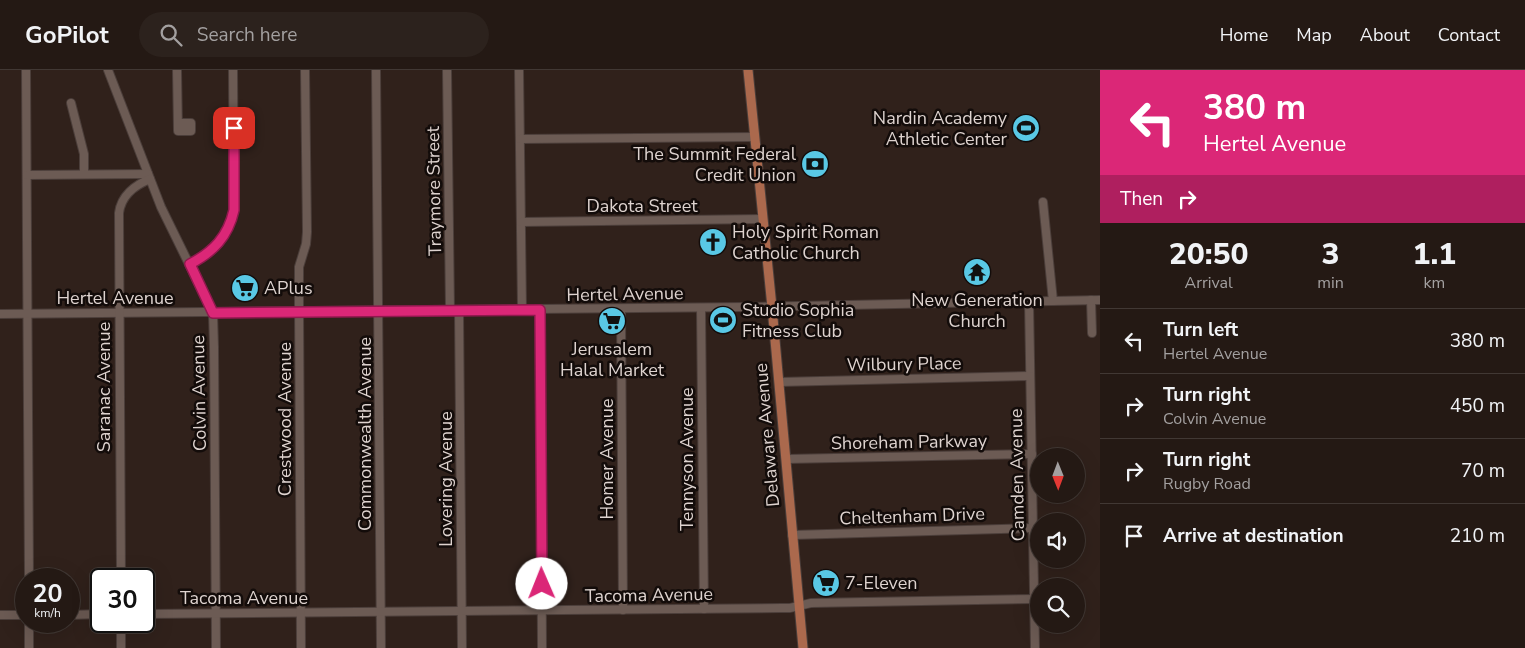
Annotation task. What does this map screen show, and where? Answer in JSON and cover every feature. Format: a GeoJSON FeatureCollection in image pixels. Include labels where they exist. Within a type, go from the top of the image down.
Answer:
{"type":"FeatureCollection","features":[{"type":"Feature","properties":{"kind":"main road","name":"Delaware Avenue"},"geometry":{"type":"LineString","coordinates":[[748,70],[803,648]]}},
{"type":"Feature","properties":{"kind":"street"},"geometry":{"type":"LineString","coordinates":[[26,70],[29,568]]}},
{"type":"Feature","properties":{"kind":"street","name":"Colvin Avenue"},"geometry":{"type":"LineString","coordinates":[[108,70],[161,207],[213,313],[216,648]]}},
{"type":"Feature","properties":{"kind":"street"},"geometry":{"type":"LineString","coordinates":[[177,70],[178,123]]}},
{"type":"Feature","properties":{"kind":"street"},"geometry":{"type":"LineString","coordinates":[[190,264],[205,256],[216,246],[226,233],[232,218],[234,202],[233,70]]}},
{"type":"Feature","properties":{"kind":"street","name":"Crestwood Avenue"},"geometry":{"type":"LineString","coordinates":[[301,648],[299,267],[306,244],[307,232],[305,70]]}},
{"type":"Feature","properties":{"kind":"street","name":"Commonwealth Avenue"},"geometry":{"type":"LineString","coordinates":[[376,70],[381,648]]}},
{"type":"Feature","properties":{"kind":"street","name":"Traymore Street"},"geometry":{"type":"LineString","coordinates":[[447,70],[450,311]]}},
{"type":"Feature","properties":{"kind":"street"},"geometry":{"type":"LineString","coordinates":[[519,70],[522,310]]}},
{"type":"Feature","properties":{"kind":"street"},"geometry":{"type":"LineString","coordinates":[[71,103],[84,154],[84,174]]}},
{"type":"Feature","properties":{"kind":"street"},"geometry":{"type":"LineString","coordinates":[[520,139],[755,137]]}},
{"type":"Feature","properties":{"kind":"street"},"geometry":{"type":"LineString","coordinates":[[27,175],[149,176]]}},
{"type":"Feature","properties":{"kind":"street","name":"Saranac Avenue"},"geometry":{"type":"LineString","coordinates":[[120,568],[120,209],[124,198],[130,191],[149,176]]}},
{"type":"Feature","properties":{"kind":"street"},"geometry":{"type":"LineString","coordinates":[[1043,202],[1052,301]]}},
{"type":"Feature","properties":{"kind":"street","name":"Dakota Street"},"geometry":{"type":"LineString","coordinates":[[521,222],[763,219]]}},
{"type":"Feature","properties":{"kind":"street"},"geometry":{"type":"LineString","coordinates":[[1091,300],[1092,333]]}},
{"type":"Feature","properties":{"kind":"street","name":"Hertel Avenue"},"geometry":{"type":"LineString","coordinates":[[0,314],[701,308],[1100,300]]}},
{"type":"Feature","properties":{"kind":"street","name":"Camden Avenue"},"geometry":{"type":"LineString","coordinates":[[1029,302],[1032,448]]}},
{"type":"Feature","properties":{"kind":"street","name":"Tennyson Avenue"},"geometry":{"type":"LineString","coordinates":[[701,308],[704,609]]}},
{"type":"Feature","properties":{"kind":"street","name":"Homer Avenue"},"geometry":{"type":"LineString","coordinates":[[621,309],[623,610]]}},
{"type":"Feature","properties":{"kind":"street"},"geometry":{"type":"LineString","coordinates":[[540,310],[542,648]]}},
{"type":"Feature","properties":{"kind":"street","name":"Lovering Avenue"},"geometry":{"type":"LineString","coordinates":[[459,311],[462,648]]}},
{"type":"Feature","properties":{"kind":"street","name":"Wilbury Place"},"geometry":{"type":"LineString","coordinates":[[779,382],[1030,376]]}},
{"type":"Feature","properties":{"kind":"street","name":"Shoreham Parkway"},"geometry":{"type":"LineString","coordinates":[[786,460],[1030,454]]}},
{"type":"Feature","properties":{"kind":"street","name":"Cheltenham Drive"},"geometry":{"type":"LineString","coordinates":[[792,535],[1030,528]]}},
{"type":"Feature","properties":{"kind":"street","name":"Tacoma Avenue"},"geometry":{"type":"LineString","coordinates":[[155,614],[790,608],[811,603],[1030,599]]}},
{"type":"Feature","properties":{"kind":"street"},"geometry":{"type":"LineString","coordinates":[[0,615],[15,615]]}},
{"type":"Feature","properties":{"kind":"street"},"geometry":{"type":"LineString","coordinates":[[29,633],[29,648]]}},
{"type":"Feature","properties":{"kind":"street"},"geometry":{"type":"LineString","coordinates":[[121,633],[121,648]]}},
{"type":"Feature","properties":{"kind":"street","name":"Camden Avenue"},"geometry":{"type":"LineString","coordinates":[[1035,633],[1035,648]]}},
{"type":"Feature","properties":{"kind":"place","name":"Nardin Academy Athletic Center"},"geometry":{"type":"Point","coordinates":[1026,128]}},
{"type":"Feature","properties":{"kind":"place","name":"The Summit Federal Credit Union"},"geometry":{"type":"Point","coordinates":[815,164]}},
{"type":"Feature","properties":{"kind":"place","name":"Holy Spirit Roman Catholic Church"},"geometry":{"type":"Point","coordinates":[713,242]}},
{"type":"Feature","properties":{"kind":"place","name":"New Generation Church"},"geometry":{"type":"Point","coordinates":[977,272]}},
{"type":"Feature","properties":{"kind":"place","name":"APlus"},"geometry":{"type":"Point","coordinates":[245,288]}},
{"type":"Feature","properties":{"kind":"place","name":"Studio Sophia Fitness Club"},"geometry":{"type":"Point","coordinates":[723,320]}},
{"type":"Feature","properties":{"kind":"place","name":"Jerusalem Halal Market"},"geometry":{"type":"Point","coordinates":[612,321]}},
{"type":"Feature","properties":{"kind":"place","name":"7-Eleven"},"geometry":{"type":"Point","coordinates":[826,583]}},
{"type":"Feature","properties":{"kind":"route"},"geometry":{"type":"LineString","coordinates":[[234,128],[234,210],[230,226],[216,246],[190,264],[213,313],[540,310],[542,584]]}}]}
